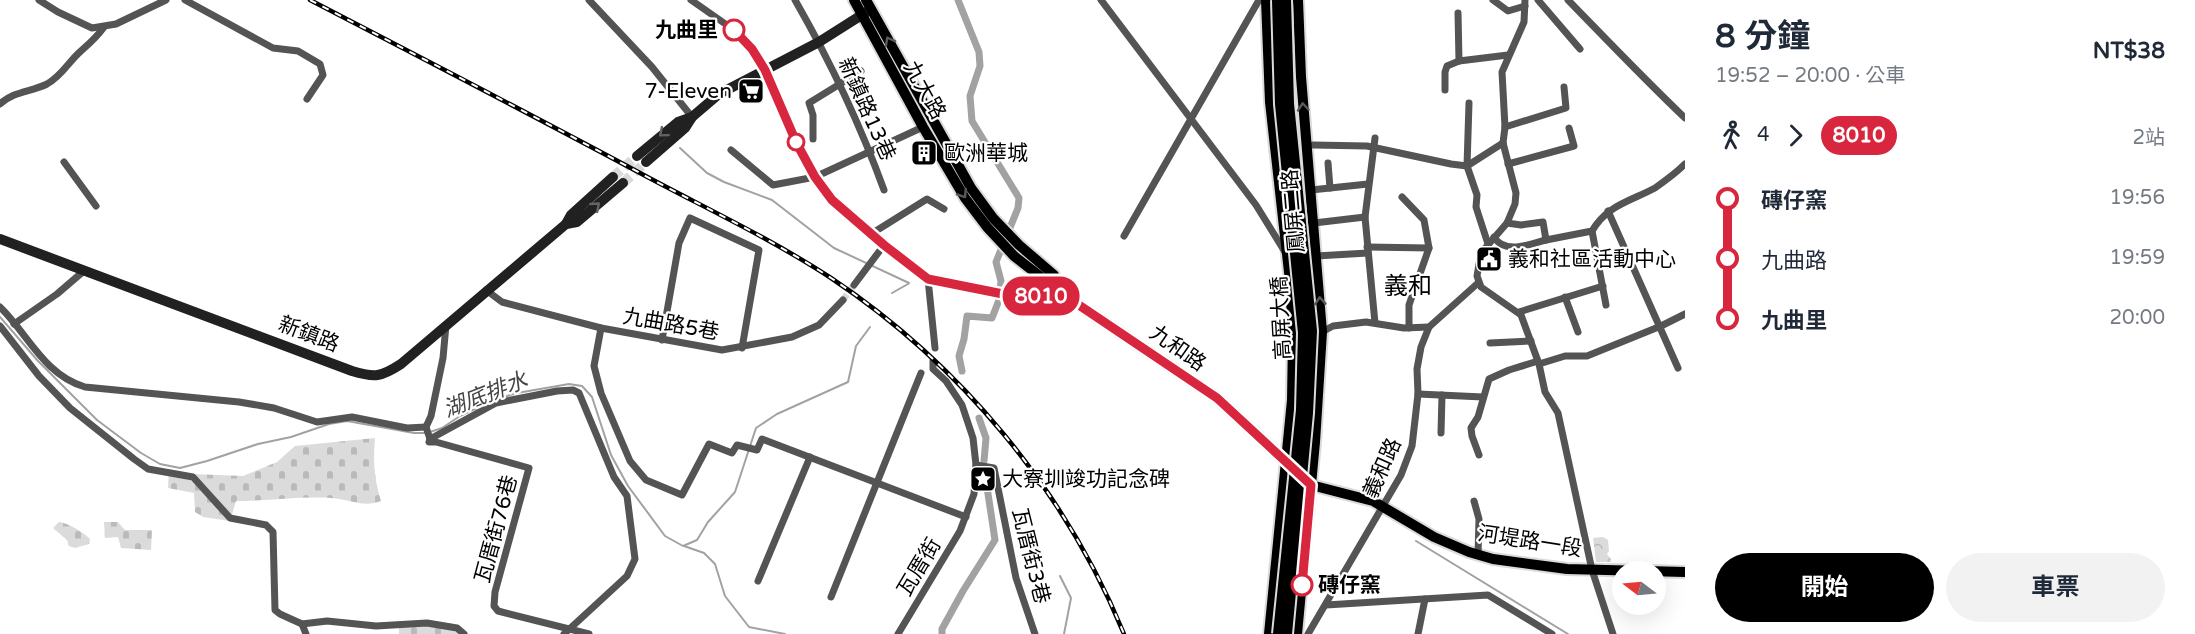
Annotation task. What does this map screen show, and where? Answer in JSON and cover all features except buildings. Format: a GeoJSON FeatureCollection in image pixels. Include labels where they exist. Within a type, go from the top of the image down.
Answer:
{"type":"FeatureCollection","features":[{"type":"Feature","properties":{"kind":"main road","name":"九大路"},"geometry":{"type":"LineString","coordinates":[[854,0],[866,8],[990,222]]}},
{"type":"Feature","properties":{"kind":"main road","name":"鳳屏二路"},"geometry":{"type":"LineString","coordinates":[[1266,0],[1270,102],[1287,257],[1293,338],[1292,400],[1269,634]]}},
{"type":"Feature","properties":{"kind":"main road","name":"高屏大橋"},"geometry":{"type":"LineString","coordinates":[[1277,0],[1280,104],[1304,333],[1300,410],[1278,634]]}},
{"type":"Feature","properties":{"kind":"main road","name":"高屏大橋"},"geometry":{"type":"LineString","coordinates":[[1286,0],[1289,104],[1312,331],[1308,412],[1287,634]]}},
{"type":"Feature","properties":{"kind":"main road","name":"鳳屏二路"},"geometry":{"type":"LineString","coordinates":[[1297,634],[1322,332],[1300,77],[1298,0]]}},
{"type":"Feature","properties":{"kind":"main road","name":"九大路"},"geometry":{"type":"LineString","coordinates":[[866,8],[923,128],[965,198],[990,222]]}},
{"type":"Feature","properties":{"kind":"main road"},"geometry":{"type":"LineString","coordinates":[[990,222],[1054,275],[1064,295]]}},
{"type":"Feature","properties":{"kind":"main road","name":"九和路"},"geometry":{"type":"LineString","coordinates":[[990,222],[1014,256],[1064,295],[1217,398],[1311,485]]}},
{"type":"Feature","properties":{"kind":"main road","name":"河堤路一段"},"geometry":{"type":"LineString","coordinates":[[1311,485],[1373,501],[1434,537],[1493,559],[1546,567],[1685,572]]}},
{"type":"Feature","properties":{"kind":"street"},"geometry":{"type":"LineString","coordinates":[[39,0],[92,28],[116,24],[166,0]]}},
{"type":"Feature","properties":{"kind":"street"},"geometry":{"type":"LineString","coordinates":[[185,0],[273,48],[298,51],[320,64],[323,75],[307,99]]}},
{"type":"Feature","properties":{"kind":"street"},"geometry":{"type":"LineString","coordinates":[[589,0],[652,67],[693,117]]}},
{"type":"Feature","properties":{"kind":"street"},"geometry":{"type":"LineString","coordinates":[[691,0],[734,30],[752,49],[765,70],[797,144],[815,177],[832,200],[884,245],[928,279],[1008,295],[1064,295]]}},
{"type":"Feature","properties":{"kind":"street","name":"新鎮路13巷"},"geometry":{"type":"LineString","coordinates":[[795,0],[840,84],[884,190]]}},
{"type":"Feature","properties":{"kind":"street","name":"鳳屏二路"},"geometry":{"type":"LineString","coordinates":[[1101,0],[1256,205],[1287,257]]}},
{"type":"Feature","properties":{"kind":"street"},"geometry":{"type":"LineString","coordinates":[[1124,236],[1259,0]]}},
{"type":"Feature","properties":{"kind":"street"},"geometry":{"type":"LineString","coordinates":[[1493,0],[1508,11],[1525,3]]}},
{"type":"Feature","properties":{"kind":"street"},"geometry":{"type":"LineString","coordinates":[[1538,0],[1580,49]]}},
{"type":"Feature","properties":{"kind":"street"},"geometry":{"type":"LineString","coordinates":[[1568,0],[1615,51],[1685,118]]}},
{"type":"Feature","properties":{"kind":"street"},"geometry":{"type":"LineString","coordinates":[[1525,3],[1522,29],[1508,55],[1503,72],[1505,127],[1503,143],[1516,193],[1515,204],[1507,223],[1488,243],[1478,261],[1478,283],[1487,292],[1519,312],[1531,341],[1545,392],[1558,413],[1592,570],[1613,634]]}},
{"type":"Feature","properties":{"kind":"street"},"geometry":{"type":"LineString","coordinates":[[642,159],[678,122],[693,117],[719,94],[819,42],[866,8]]}},
{"type":"Feature","properties":{"kind":"street"},"geometry":{"type":"LineString","coordinates":[[1458,13],[1459,62]]}},
{"type":"Feature","properties":{"kind":"street"},"geometry":{"type":"LineString","coordinates":[[0,104],[16,93],[43,86],[59,76],[104,27]]}},
{"type":"Feature","properties":{"kind":"street"},"geometry":{"type":"LineString","coordinates":[[1445,90],[1447,66],[1459,62],[1508,55]]}},
{"type":"Feature","properties":{"kind":"street"},"geometry":{"type":"LineString","coordinates":[[813,139],[813,115],[808,103],[861,71]]}},
{"type":"Feature","properties":{"kind":"street"},"geometry":{"type":"LineString","coordinates":[[1505,127],[1566,108],[1564,87]]}},
{"type":"Feature","properties":{"kind":"street"},"geometry":{"type":"LineString","coordinates":[[1469,103],[1467,166],[1477,195],[1476,207],[1488,243]]}},
{"type":"Feature","properties":{"kind":"street"},"geometry":{"type":"LineString","coordinates":[[731,150],[773,185],[815,177],[923,128]]}},
{"type":"Feature","properties":{"kind":"street"},"geometry":{"type":"LineString","coordinates":[[1508,164],[1574,146],[1569,128]]}},
{"type":"Feature","properties":{"kind":"street"},"geometry":{"type":"LineString","coordinates":[[1375,138],[1365,217],[1375,323]]}},
{"type":"Feature","properties":{"kind":"street"},"geometry":{"type":"LineString","coordinates":[[1313,145],[1373,148],[1467,166],[1503,143]]}},
{"type":"Feature","properties":{"kind":"street"},"geometry":{"type":"LineString","coordinates":[[64,162],[96,206]]}},
{"type":"Feature","properties":{"kind":"street"},"geometry":{"type":"LineString","coordinates":[[1328,163],[1330,188]]}},
{"type":"Feature","properties":{"kind":"street"},"geometry":{"type":"LineString","coordinates":[[1494,237],[1503,246],[1513,247],[1592,231],[1608,212],[1620,203],[1656,187],[1685,164]]}},
{"type":"Feature","properties":{"kind":"street","name":"新鎮路"},"geometry":{"type":"LineString","coordinates":[[0,238],[369,376],[385,374],[401,364],[566,224],[577,222],[618,180]]}},
{"type":"Feature","properties":{"kind":"street"},"geometry":{"type":"LineString","coordinates":[[1311,190],[1368,184]]}},
{"type":"Feature","properties":{"kind":"street"},"geometry":{"type":"LineString","coordinates":[[1402,197],[1424,220],[1429,248],[1409,305],[1409,328]]}},
{"type":"Feature","properties":{"kind":"street"},"geometry":{"type":"LineString","coordinates":[[871,234],[927,200],[944,209]]}},
{"type":"Feature","properties":{"kind":"street"},"geometry":{"type":"LineString","coordinates":[[1608,212],[1678,368]]}},
{"type":"Feature","properties":{"kind":"street"},"geometry":{"type":"LineString","coordinates":[[1314,223],[1365,217]]}},
{"type":"Feature","properties":{"kind":"street"},"geometry":{"type":"LineString","coordinates":[[662,340],[680,243],[690,218],[759,250],[742,348]]}},
{"type":"Feature","properties":{"kind":"street"},"geometry":{"type":"LineString","coordinates":[[1507,223],[1521,225],[1543,222],[1546,240]]}},
{"type":"Feature","properties":{"kind":"street"},"geometry":{"type":"LineString","coordinates":[[1592,231],[1606,305]]}},
{"type":"Feature","properties":{"kind":"street"},"geometry":{"type":"LineString","coordinates":[[854,285],[884,245]]}},
{"type":"Feature","properties":{"kind":"street"},"geometry":{"type":"LineString","coordinates":[[1316,256],[1367,250],[1429,248]]}},
{"type":"Feature","properties":{"kind":"street"},"geometry":{"type":"LineString","coordinates":[[14,324],[57,294],[85,270]]}},
{"type":"Feature","properties":{"kind":"street"},"geometry":{"type":"LineString","coordinates":[[928,279],[935,348]]}},
{"type":"Feature","properties":{"kind":"street","name":"義和路"},"geometry":{"type":"LineString","coordinates":[[1308,634],[1396,486],[1412,446],[1418,394],[1419,353],[1429,327],[1478,283]]}},
{"type":"Feature","properties":{"kind":"street"},"geometry":{"type":"LineString","coordinates":[[1519,312],[1603,286]]}},
{"type":"Feature","properties":{"kind":"street","name":"九曲路5巷"},"geometry":{"type":"LineString","coordinates":[[486,290],[502,302],[601,328],[722,351],[792,337],[819,325],[843,300]]}},
{"type":"Feature","properties":{"kind":"street"},"geometry":{"type":"LineString","coordinates":[[1565,297],[1578,332]]}},
{"type":"Feature","properties":{"kind":"street"},"geometry":{"type":"LineString","coordinates":[[0,307],[36,352],[64,378],[84,387],[239,402],[274,408],[317,422],[352,417],[407,428],[426,427]]}},
{"type":"Feature","properties":{"kind":"street"},"geometry":{"type":"LineString","coordinates":[[1479,455],[1472,436],[1472,428],[1478,417],[1489,379],[1509,370],[1565,356],[1587,356],[1685,314]]}},
{"type":"Feature","properties":{"kind":"street"},"geometry":{"type":"LineString","coordinates":[[1293,338],[1322,332],[1333,326],[1366,322],[1409,328],[1429,327]]}},
{"type":"Feature","properties":{"kind":"street"},"geometry":{"type":"LineString","coordinates":[[446,325],[443,358],[431,416],[426,427],[430,439],[496,403],[573,390],[579,393],[614,477],[627,496],[635,559],[627,576],[564,634]]}},
{"type":"Feature","properties":{"kind":"street"},"geometry":{"type":"LineString","coordinates":[[0,326],[39,376],[70,408],[134,459],[148,469],[193,477],[230,518],[266,525],[273,532],[275,610],[280,614],[303,624],[327,621],[376,626],[428,623],[458,628],[464,634]]}},
{"type":"Feature","properties":{"kind":"street","name":"瓦厝街"},"geometry":{"type":"LineString","coordinates":[[601,328],[594,366],[601,393],[630,461],[646,480],[682,495],[710,444],[732,453],[737,445],[758,450],[762,438],[966,517]]}},
{"type":"Feature","properties":{"kind":"street"},"geometry":{"type":"LineString","coordinates":[[1490,343],[1531,341]]}},
{"type":"Feature","properties":{"kind":"street","name":"瓦厝街"},"geometry":{"type":"LineString","coordinates":[[898,634],[960,531],[974,494],[976,465],[973,438],[962,405],[946,381],[933,369],[933,361]]}},
{"type":"Feature","properties":{"kind":"street"},"geometry":{"type":"LineString","coordinates":[[831,597],[921,374]]}},
{"type":"Feature","properties":{"kind":"street"},"geometry":{"type":"LineString","coordinates":[[1418,394],[1483,397]]}},
{"type":"Feature","properties":{"kind":"street"},"geometry":{"type":"LineString","coordinates":[[1441,434],[1442,395]]}},
{"type":"Feature","properties":{"kind":"street","name":"瓦厝街76巷"},"geometry":{"type":"LineString","coordinates":[[430,439],[429,442],[529,468],[495,592],[495,606],[498,611],[589,634]]}},
{"type":"Feature","properties":{"kind":"street"},"geometry":{"type":"LineString","coordinates":[[758,581],[810,457]]}},
{"type":"Feature","properties":{"kind":"street","name":"瓦厝街3巷"},"geometry":{"type":"LineString","coordinates":[[976,465],[994,468],[1016,578],[1035,634]]}},
{"type":"Feature","properties":{"kind":"street"},"geometry":{"type":"LineString","coordinates":[[1474,501],[1479,519],[1478,555]]}},
{"type":"Feature","properties":{"kind":"street"},"geometry":{"type":"LineString","coordinates":[[1326,604],[1488,595],[1552,634]]}},
{"type":"Feature","properties":{"kind":"street"},"geometry":{"type":"LineString","coordinates":[[1418,634],[1425,599]]}},
{"type":"Feature","properties":{"kind":"street"},"geometry":{"type":"LineString","coordinates":[[303,624],[306,634]]}},
{"type":"Feature","properties":{"kind":"green space"},"geometry":{"type":"Polygon","coordinates":[[[375,438],[375,470],[381,501],[374,503],[319,498],[236,501],[230,521],[203,517],[195,512],[194,493],[168,488],[169,469],[192,474],[243,476],[277,462],[295,446],[375,438]]]}},
{"type":"Feature","properties":{"kind":"green space"},"geometry":{"type":"Polygon","coordinates":[[[59,522],[71,526],[90,539],[89,544],[75,548],[69,546],[67,540],[53,528],[59,522]]]}},
{"type":"Feature","properties":{"kind":"green space"},"geometry":{"type":"Polygon","coordinates":[[[104,522],[118,522],[125,530],[152,530],[151,550],[121,548],[118,537],[105,538],[104,522]]]}},
{"type":"Feature","properties":{"kind":"green space"},"geometry":{"type":"Polygon","coordinates":[[[1603,537],[1608,540],[1607,554],[1611,562],[1596,562],[1593,538],[1603,537]]]}},
{"type":"Feature","properties":{"kind":"green space"},"geometry":{"type":"Polygon","coordinates":[[[424,624],[468,634],[399,634],[399,627],[424,624]]]}},
{"type":"Feature","properties":{"kind":"waterway"},"geometry":{"type":"LineString","coordinates":[[958,0],[979,52],[980,66],[970,96],[972,121],[1019,198],[1018,208],[996,262],[1001,281],[999,300],[992,318],[967,316],[959,356],[962,371]]}},
{"type":"Feature","properties":{"kind":"waterway"},"geometry":{"type":"LineString","coordinates":[[680,148],[707,173],[772,200],[834,248],[909,283]]}},
{"type":"Feature","properties":{"kind":"waterway","name":"湖底排水"},"geometry":{"type":"LineString","coordinates":[[892,293],[908,284]]}},
{"type":"Feature","properties":{"kind":"waterway","name":"湖底排水"},"geometry":{"type":"LineString","coordinates":[[0,317],[38,361],[97,420],[141,453],[160,464],[180,468],[329,424],[347,421],[414,433],[427,433],[442,428],[460,416],[494,400],[517,393],[569,384],[582,386],[592,397],[611,455],[628,486],[665,536],[683,546],[697,540],[708,522],[735,492],[756,428],[777,414],[848,382],[856,346],[870,327]]}},
{"type":"Feature","properties":{"kind":"waterway"},"geometry":{"type":"LineString","coordinates":[[979,418],[986,438],[984,461]]}},
{"type":"Feature","properties":{"kind":"waterway"},"geometry":{"type":"LineString","coordinates":[[942,634],[942,629],[963,591],[995,540],[985,474]]}},
{"type":"Feature","properties":{"kind":"waterway"},"geometry":{"type":"LineString","coordinates":[[1416,541],[1568,634]]}},
{"type":"Feature","properties":{"kind":"waterway"},"geometry":{"type":"LineString","coordinates":[[684,546],[704,553],[715,564],[725,596],[749,627],[785,634]]}},
{"type":"Feature","properties":{"kind":"waterway"},"geometry":{"type":"LineString","coordinates":[[1060,576],[1071,598],[1064,634]]}},
{"type":"Feature","properties":{"kind":"tunnel"},"geometry":{"type":"LineString","coordinates":[[613,177],[637,156]]}},
{"type":"Feature","properties":{"kind":"tunnel"},"geometry":{"type":"LineString","coordinates":[[623,183],[646,162]]}},
{"type":"Feature","properties":{"kind":"tunnel"},"geometry":{"type":"LineString","coordinates":[[843,300],[854,285]]}},
{"type":"Feature","properties":{"kind":"railway"},"geometry":{"type":"LineString","coordinates":[[310,0],[760,236],[808,263],[878,312],[965,390],[1004,434],[1039,481],[1071,530],[1100,581],[1124,634]]}},
{"type":"Feature","properties":{"kind":"bus line","name":"8010"},"geometry":{"type":"LineString","coordinates":[[734,30],[752,49],[765,70],[797,144],[815,177],[832,200],[884,245],[928,279],[1008,295],[1064,295],[1217,398],[1311,485],[1302,585]]}},
{"type":"Feature","properties":{"kind":"place","name":"九曲里"},"geometry":{"type":"Point","coordinates":[734,30]}},
{"type":"Feature","properties":{"kind":"place","name":"7-Eleven"},"geometry":{"type":"Point","coordinates":[751,91]}},
{"type":"Feature","properties":{"kind":"place","name":"歐洲華城"},"geometry":{"type":"Point","coordinates":[924,153]}},
{"type":"Feature","properties":{"kind":"place","name":"義和社區活動中心"},"geometry":{"type":"Point","coordinates":[1489,259]}},
{"type":"Feature","properties":{"kind":"place","name":"大寮圳竣功記念碑"},"geometry":{"type":"Point","coordinates":[983,479]}},
{"type":"Feature","properties":{"kind":"place","name":"磚仔窯"},"geometry":{"type":"Point","coordinates":[1302,585]}},
{"type":"Feature","properties":{"kind":"district","name":"義和"},"geometry":{"type":"Point","coordinates":[1408,286]}}]}
